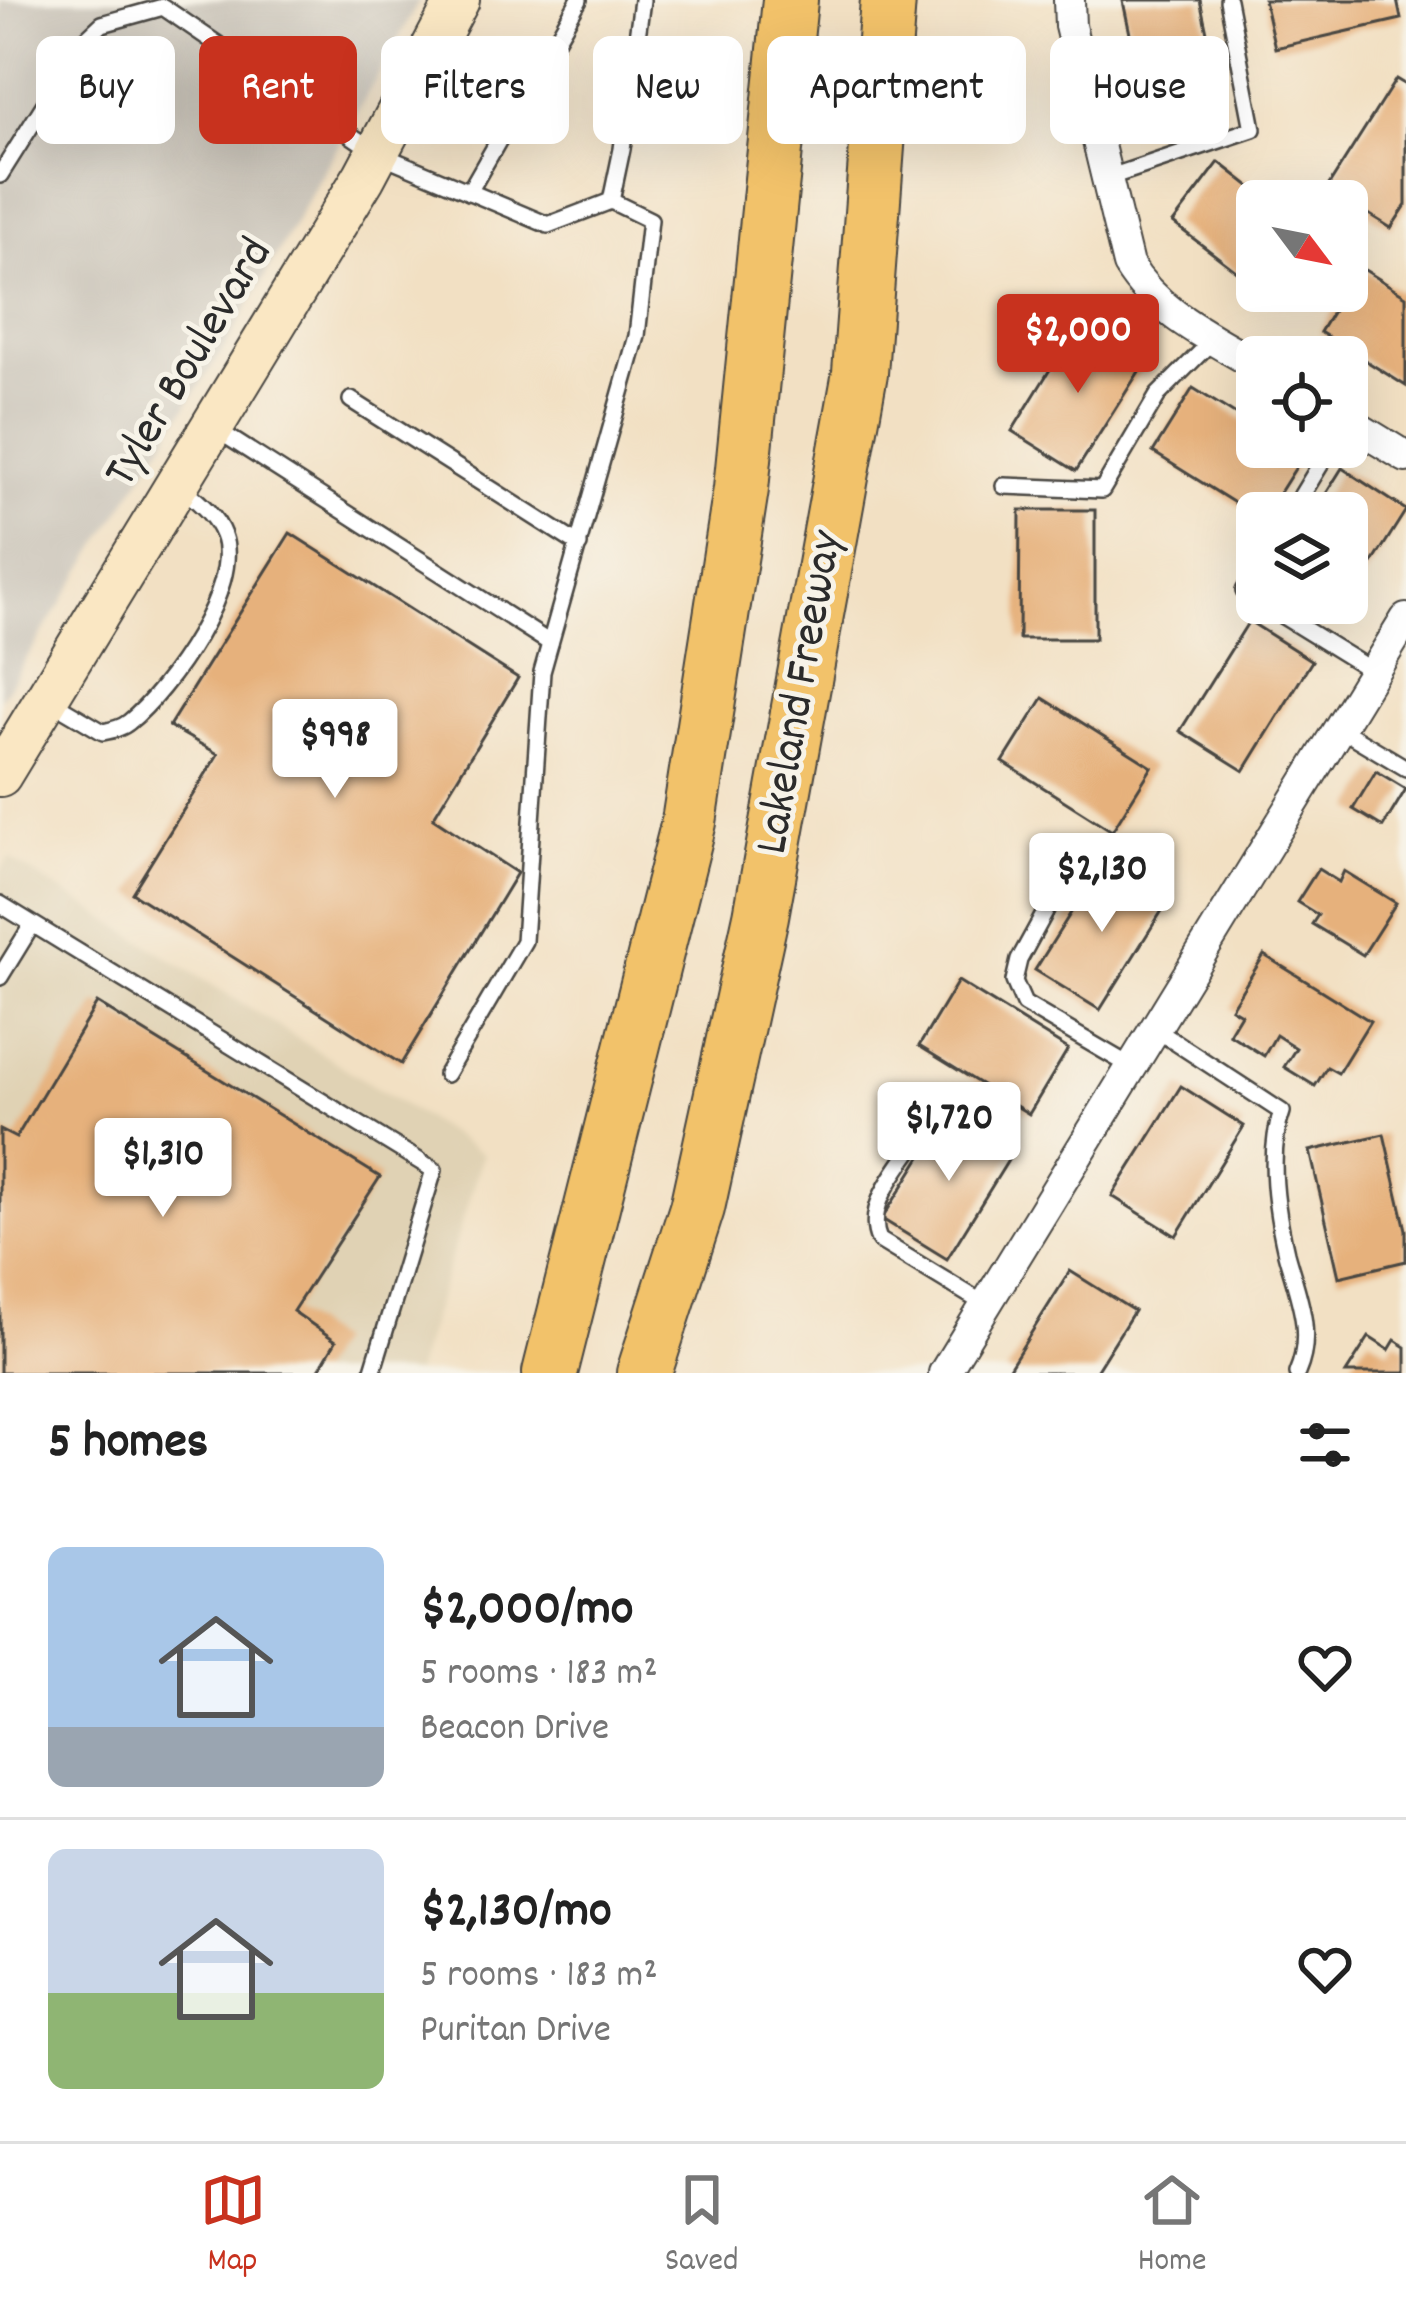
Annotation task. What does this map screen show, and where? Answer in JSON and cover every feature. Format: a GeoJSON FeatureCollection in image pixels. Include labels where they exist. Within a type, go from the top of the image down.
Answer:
{"type":"FeatureCollection","features":[{"type":"Feature","properties":{"kind":"highway","name":"Lakeland Freeway"},"geometry":{"type":"LineString","coordinates":[[550,1373],[689,822],[741,489],[790,0]]}},
{"type":"Feature","properties":{"kind":"highway","name":"Lakeland Freeway"},"geometry":{"type":"LineString","coordinates":[[644,1373],[697,1208],[761,916],[860,373],[888,0]]}},
{"type":"Feature","properties":{"kind":"street","name":"Tyler Boulevard"},"geometry":{"type":"LineString","coordinates":[[0,775],[377,153],[458,0]]}},
{"type":"Feature","properties":{"kind":"street"},"geometry":{"type":"LineString","coordinates":[[1070,0],[1070,26],[1128,265],[1143,290],[1236,352]]}},
{"type":"Feature","properties":{"kind":"street"},"geometry":{"type":"LineString","coordinates":[[1368,434],[1406,457]]}},
{"type":"Feature","properties":{"kind":"street"},"geometry":{"type":"LineString","coordinates":[[944,1373],[1406,619]]}},
{"type":"Feature","properties":{"kind":"lane"},"geometry":{"type":"LineString","coordinates":[[469,192],[579,0]]}},
{"type":"Feature","properties":{"kind":"lane"},"geometry":{"type":"LineString","coordinates":[[611,200],[642,0]]}},
{"type":"Feature","properties":{"kind":"lane"},"geometry":{"type":"LineString","coordinates":[[1104,178],[1253,129],[1228,0]]}},
{"type":"Feature","properties":{"kind":"lane"},"geometry":{"type":"LineString","coordinates":[[0,175],[85,40],[102,24],[163,7],[377,153],[548,225],[611,200],[650,220],[637,336],[542,673],[524,941],[446,1074]]}},
{"type":"Feature","properties":{"kind":"lane"},"geometry":{"type":"LineString","coordinates":[[1004,485],[1102,490],[1158,395],[1214,339]]}},
{"type":"Feature","properties":{"kind":"lane"},"geometry":{"type":"LineString","coordinates":[[351,400],[579,544]]}},
{"type":"Feature","properties":{"kind":"lane"},"geometry":{"type":"LineString","coordinates":[[212,427],[550,643]]}},
{"type":"Feature","properties":{"kind":"lane"},"geometry":{"type":"LineString","coordinates":[[46,699],[104,732],[125,726],[154,698],[195,641],[223,582],[225,539],[212,515],[178,484]]}},
{"type":"Feature","properties":{"kind":"lane"},"geometry":{"type":"LineString","coordinates":[[1297,624],[1374,672]]}},
{"type":"Feature","properties":{"kind":"lane"},"geometry":{"type":"LineString","coordinates":[[1340,728],[1406,767]]}},
{"type":"Feature","properties":{"kind":"lane"},"geometry":{"type":"LineString","coordinates":[[1059,887],[1019,960],[1014,981],[1024,1004],[1132,1067]]}},
{"type":"Feature","properties":{"kind":"lane"},"geometry":{"type":"LineString","coordinates":[[0,904],[434,1169],[372,1373]]}},
{"type":"Feature","properties":{"kind":"lane"},"geometry":{"type":"LineString","coordinates":[[0,977],[32,926]]}},
{"type":"Feature","properties":{"kind":"lane"},"geometry":{"type":"LineString","coordinates":[[1155,1029],[1282,1112],[1276,1128],[1278,1202],[1306,1338],[1297,1373]]}},
{"type":"Feature","properties":{"kind":"lane"},"geometry":{"type":"LineString","coordinates":[[921,1135],[877,1205],[872,1224],[879,1240],[986,1305]]}},
{"type":"Feature","properties":{"kind":"shaded area"},"geometry":{"type":"Polygon","coordinates":[[[0,0],[420,0],[400,36],[381,36],[381,69],[357,112],[357,36],[199,36],[199,144],[339,144],[232,335],[0,700],[0,0]]]}},
{"type":"Feature","properties":{"kind":"shaded area"},"geometry":{"type":"Polygon","coordinates":[[[9,858],[483,1154],[415,1373],[0,1373],[0,872],[9,858]]]}},
{"type":"Feature","properties":{"kind":"building"},"geometry":{"type":"Polygon","coordinates":[[[1200,0],[1208,36],[1130,36],[1123,1],[1200,0]]]}},
{"type":"Feature","properties":{"kind":"building"},"geometry":{"type":"Polygon","coordinates":[[[1264,0],[1397,0],[1401,19],[1275,48],[1264,0]]]}},
{"type":"Feature","properties":{"kind":"building"},"geometry":{"type":"Polygon","coordinates":[[[1396,79],[1406,85],[1406,205],[1391,228],[1368,214],[1368,180],[1332,180],[1396,79]]]}},
{"type":"Feature","properties":{"kind":"building"},"geometry":{"type":"Polygon","coordinates":[[[1219,162],[1242,180],[1236,180],[1236,271],[1173,223],[1219,162]]]}},
{"type":"Feature","properties":{"kind":"building"},"geometry":{"type":"Polygon","coordinates":[[[1368,272],[1406,296],[1406,386],[1368,362],[1368,336],[1320,332],[1332,312],[1368,312],[1368,272]]]}},
{"type":"Feature","properties":{"kind":"building"},"geometry":{"type":"Polygon","coordinates":[[[1080,321],[1145,362],[1076,471],[1012,431],[1080,321]]]}},
{"type":"Feature","properties":{"kind":"building"},"geometry":{"type":"Polygon","coordinates":[[[1193,388],[1236,415],[1236,468],[1295,468],[1280,492],[1236,492],[1236,504],[1153,452],[1193,388]]]}},
{"type":"Feature","properties":{"kind":"building"},"geometry":{"type":"Polygon","coordinates":[[[1342,468],[1406,510],[1368,570],[1368,492],[1327,492],[1342,468]]]}},
{"type":"Feature","properties":{"kind":"building"},"geometry":{"type":"Polygon","coordinates":[[[1020,510],[1095,510],[1095,639],[1019,639],[1020,510]]]}},
{"type":"Feature","properties":{"kind":"building"},"geometry":{"type":"Polygon","coordinates":[[[290,533],[518,678],[433,818],[517,873],[401,1064],[132,893],[218,754],[169,726],[290,533]]]}},
{"type":"Feature","properties":{"kind":"building"},"geometry":{"type":"Polygon","coordinates":[[[1247,624],[1312,661],[1244,771],[1180,731],[1247,624]]]}},
{"type":"Feature","properties":{"kind":"building"},"geometry":{"type":"Polygon","coordinates":[[[1043,698],[1152,767],[1112,831],[1003,762],[1043,698]]]}},
{"type":"Feature","properties":{"kind":"building"},"geometry":{"type":"Polygon","coordinates":[[[1376,771],[1406,789],[1383,827],[1353,809],[1376,771]]]}},
{"type":"Feature","properties":{"kind":"building"},"geometry":{"type":"Polygon","coordinates":[[[1104,860],[1168,901],[1100,1010],[1035,970],[1104,860]]]}},
{"type":"Feature","properties":{"kind":"building"},"geometry":{"type":"Polygon","coordinates":[[[1318,869],[1339,882],[1344,871],[1396,903],[1363,955],[1312,924],[1318,915],[1297,902],[1318,869]]]}},
{"type":"Feature","properties":{"kind":"building"},"geometry":{"type":"Polygon","coordinates":[[[1264,955],[1370,1021],[1338,1073],[1327,1067],[1315,1086],[1284,1067],[1296,1048],[1276,1035],[1264,1056],[1229,1034],[1241,1014],[1231,1008],[1264,955]]]}},
{"type":"Feature","properties":{"kind":"building"},"geometry":{"type":"Polygon","coordinates":[[[958,981],[1068,1049],[1029,1114],[919,1046],[958,981]]]}},
{"type":"Feature","properties":{"kind":"building"},"geometry":{"type":"Polygon","coordinates":[[[97,1003],[380,1177],[293,1311],[336,1341],[317,1373],[0,1373],[0,1130],[16,1138],[97,1003]]]}},
{"type":"Feature","properties":{"kind":"building"},"geometry":{"type":"Polygon","coordinates":[[[1181,1086],[1244,1126],[1176,1236],[1112,1196],[1181,1086]]]}},
{"type":"Feature","properties":{"kind":"building"},"geometry":{"type":"Polygon","coordinates":[[[951,1109],[1015,1149],[947,1259],[882,1219],[951,1109]]]}},
{"type":"Feature","properties":{"kind":"building"},"geometry":{"type":"Polygon","coordinates":[[[1384,1134],[1406,1230],[1406,1261],[1339,1277],[1310,1151],[1384,1134]]]}},
{"type":"Feature","properties":{"kind":"building"},"geometry":{"type":"Polygon","coordinates":[[[1070,1271],[1134,1311],[1095,1373],[1006,1373],[1070,1271]]]}},
{"type":"Feature","properties":{"kind":"building"},"geometry":{"type":"Polygon","coordinates":[[[1369,1337],[1389,1350],[1395,1340],[1406,1347],[1406,1373],[1346,1373],[1369,1337]]]}}]}
